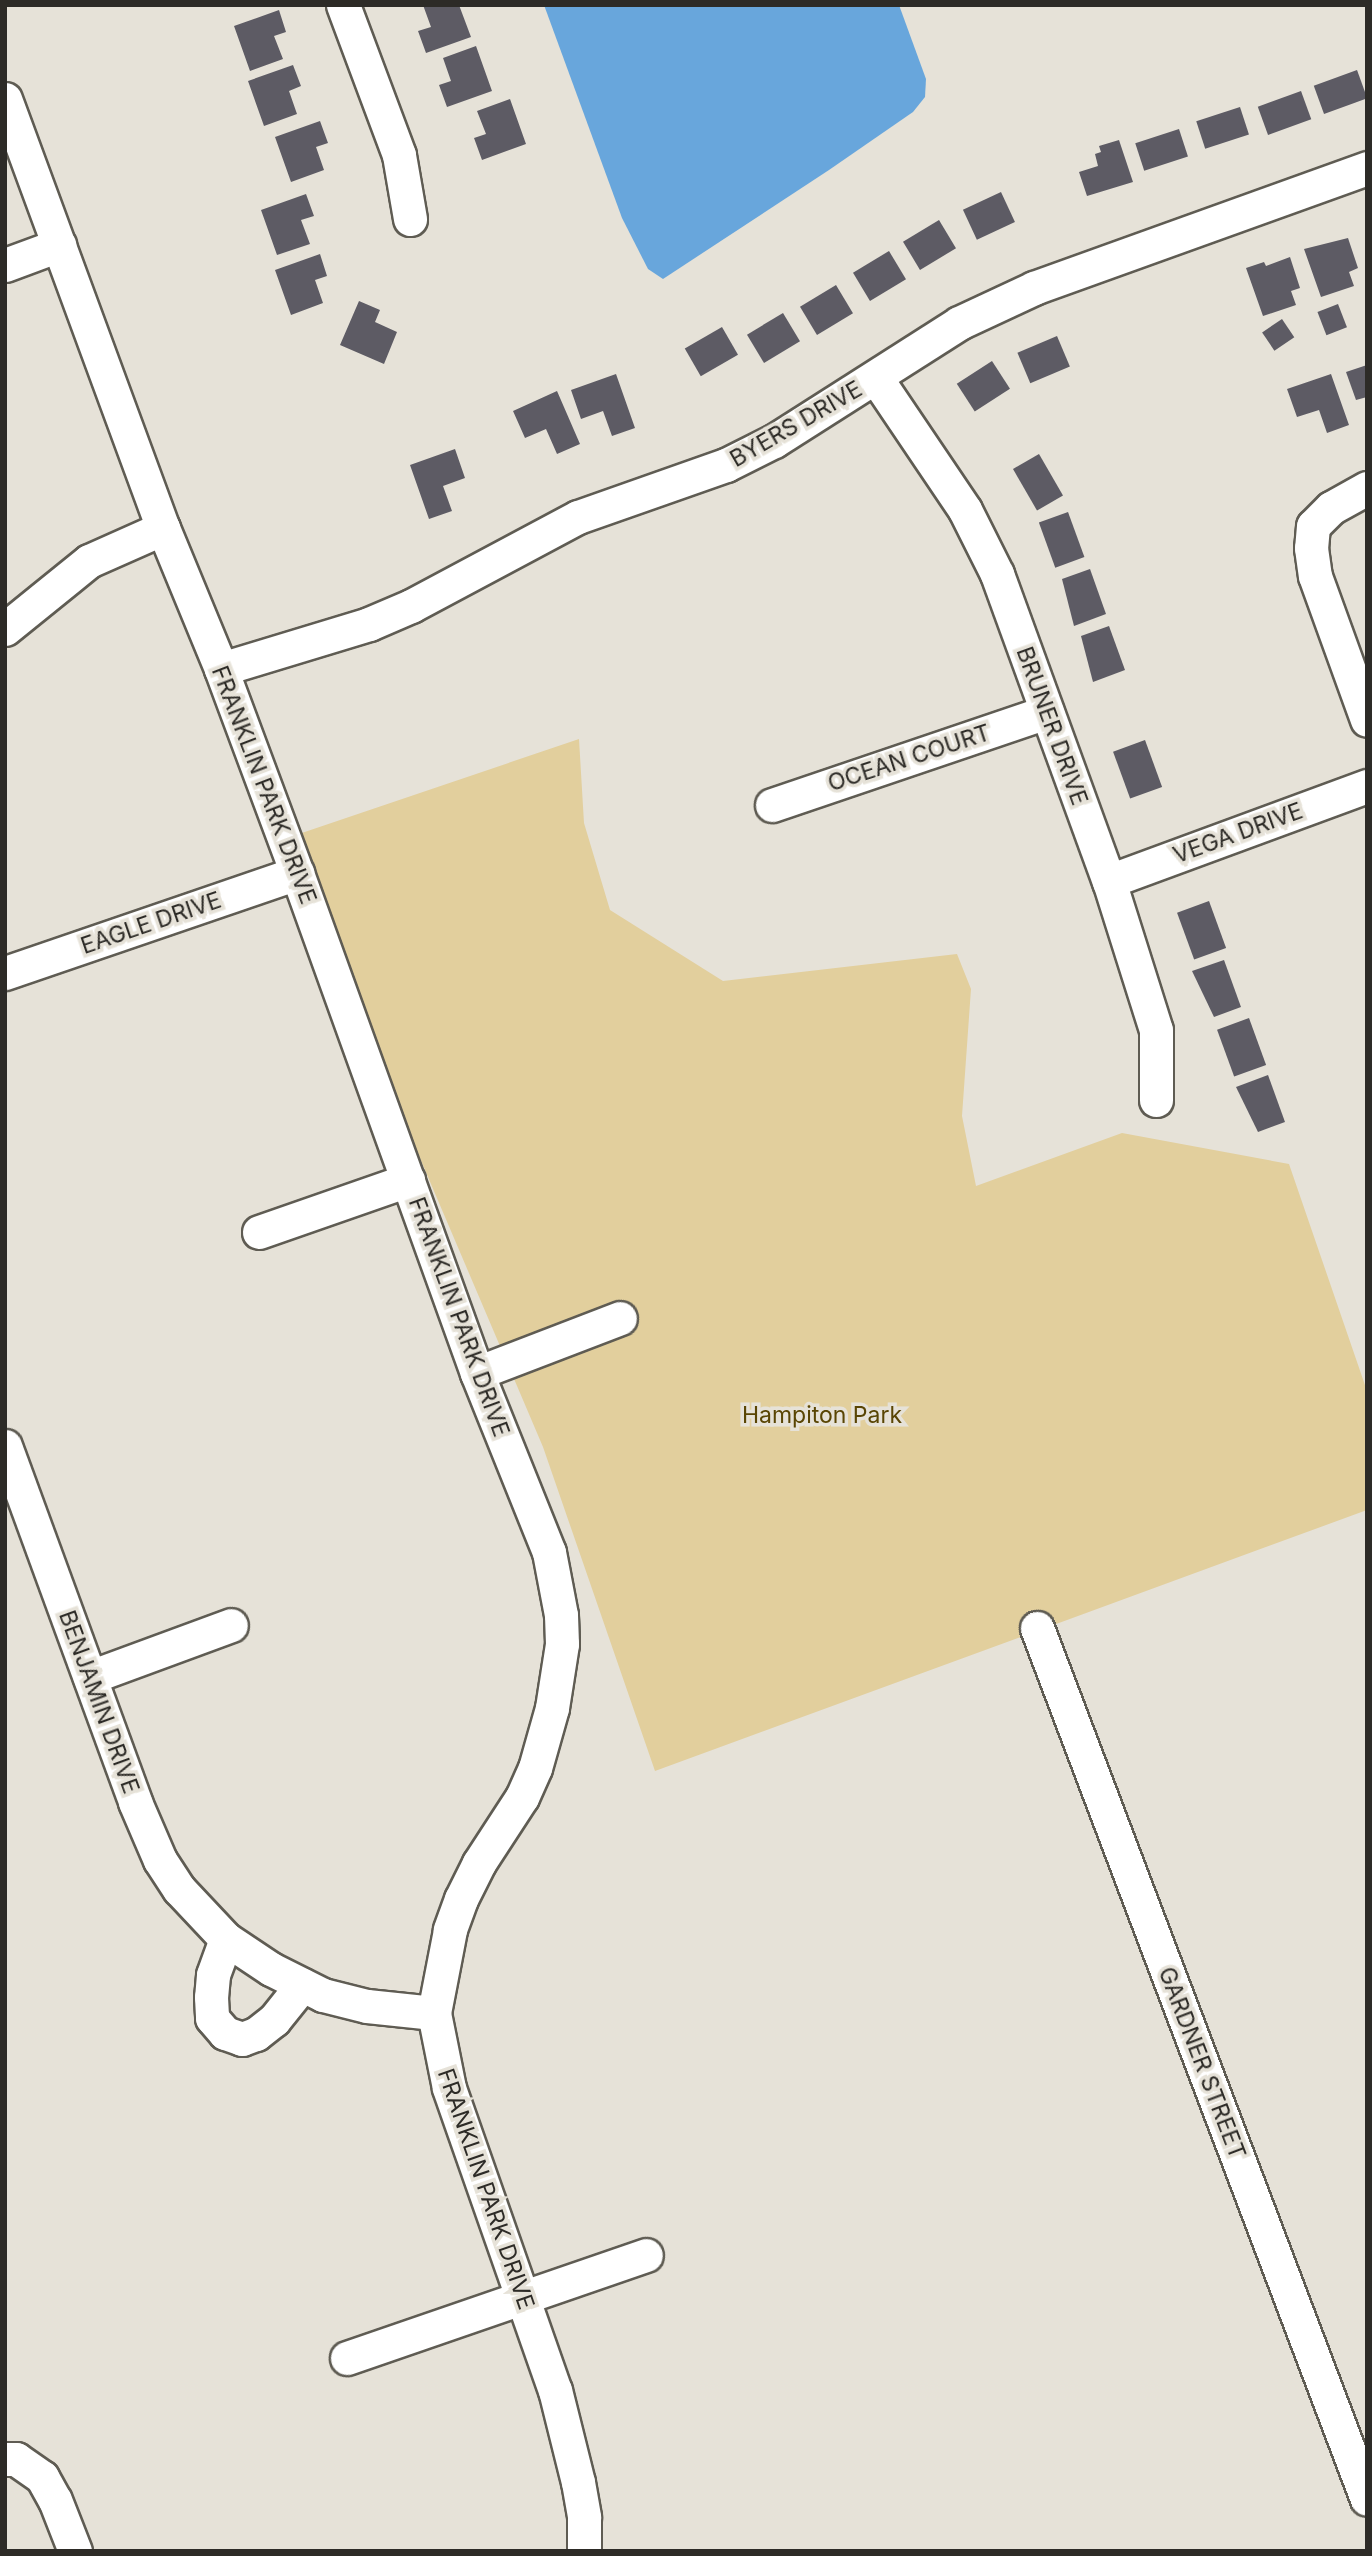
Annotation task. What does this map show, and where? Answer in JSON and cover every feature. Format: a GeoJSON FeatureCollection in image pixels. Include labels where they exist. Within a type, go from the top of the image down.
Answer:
{"type":"FeatureCollection","features":[{"type":"Feature","properties":{"kind":"street"},"geometry":{"type":"LineString","coordinates":[[343,5],[399,155],[410,219]]}},
{"type":"Feature","properties":{"kind":"street","name":"FRANKLIN PARK DRIVE"},"geometry":{"type":"LineString","coordinates":[[5,99],[163,528],[221,669],[297,873],[477,1373],[549,1552],[561,1615],[562,1644],[552,1708],[535,1768],[461,1899],[450,1930],[434,2013],[449,2088],[555,2390],[578,2482],[584,2517],[584,2551]]}},
{"type":"Feature","properties":{"kind":"street","name":"BYERS DRIVE"},"geometry":{"type":"LineString","coordinates":[[221,669],[369,624],[411,606],[578,517],[726,465],[774,441],[960,323],[1024,292],[1367,168]]}},
{"type":"Feature","properties":{"kind":"street"},"geometry":{"type":"LineString","coordinates":[[5,264],[59,245]]}},
{"type":"Feature","properties":{"kind":"street","name":"BRUNER DRIVE"},"geometry":{"type":"LineString","coordinates":[[876,378],[965,510],[997,573],[1109,881],[1156,1030],[1156,1100]]}},
{"type":"Feature","properties":{"kind":"street"},"geometry":{"type":"LineString","coordinates":[[1367,488],[1331,508],[1313,526],[1311,548],[1315,576],[1367,720]]}},
{"type":"Feature","properties":{"kind":"street"},"geometry":{"type":"LineString","coordinates":[[5,629],[89,561],[163,528]]}},
{"type":"Feature","properties":{"kind":"street","name":"OCEAN COURT"},"geometry":{"type":"LineString","coordinates":[[772,804],[1047,712]]}},
{"type":"Feature","properties":{"kind":"street","name":"VEGA DRIVE"},"geometry":{"type":"LineString","coordinates":[[1109,881],[1367,786]]}},
{"type":"Feature","properties":{"kind":"street","name":"EAGLE DRIVE"},"geometry":{"type":"LineString","coordinates":[[5,973],[297,873]]}},
{"type":"Feature","properties":{"kind":"street"},"geometry":{"type":"LineString","coordinates":[[259,1232],[408,1180]]}},
{"type":"Feature","properties":{"kind":"street"},"geometry":{"type":"LineString","coordinates":[[477,1373],[620,1318]]}},
{"type":"Feature","properties":{"kind":"street","name":"BENJAMIN DRIVE"},"geometry":{"type":"LineString","coordinates":[[5,1446],[160,1860],[178,1889],[226,1939],[271,1969],[323,1995],[367,2007],[434,2013]]}},
{"type":"Feature","properties":{"kind":"street"},"geometry":{"type":"LineString","coordinates":[[90,1677],[231,1625]]}},
{"type":"Feature","properties":{"kind":"street","name":"GARDNER STREET"},"geometry":{"type":"LineString","coordinates":[[1037,1628],[1367,2499]]}},
{"type":"Feature","properties":{"kind":"street"},"geometry":{"type":"LineString","coordinates":[[226,1939],[213,1975],[211,1997],[212,2018],[225,2033],[242,2039],[256,2034],[274,2020],[302,1984]]}},
{"type":"Feature","properties":{"kind":"street"},"geometry":{"type":"LineString","coordinates":[[347,2358],[646,2255]]}},
{"type":"Feature","properties":{"kind":"street"},"geometry":{"type":"LineString","coordinates":[[5,2459],[16,2459],[42,2477],[55,2500],[75,2551]]}},
{"type":"Feature","properties":{"kind":"green space","name":"Hampiton Park"},"geometry":{"type":"Polygon","coordinates":[[[579,739],[584,823],[610,910],[723,981],[957,954],[971,989],[962,1116],[976,1186],[1122,1133],[1289,1164],[1367,1391],[1367,1510],[655,1771],[543,1447],[284,839],[579,739]]]}},
{"type":"Feature","properties":{"kind":"water"},"geometry":{"type":"Polygon","coordinates":[[[544,5],[899,5],[926,79],[925,97],[913,112],[663,279],[648,269],[622,218],[544,5]]]}},
{"type":"Feature","properties":{"kind":"building"},"geometry":{"type":"Polygon","coordinates":[[[423,5],[459,5],[471,37],[426,53],[418,31],[431,27],[423,5]]]}},
{"type":"Feature","properties":{"kind":"building"},"geometry":{"type":"Polygon","coordinates":[[[279,10],[286,32],[274,36],[283,59],[250,71],[234,26],[279,10]]]}},
{"type":"Feature","properties":{"kind":"building"},"geometry":{"type":"Polygon","coordinates":[[[476,46],[492,91],[447,107],[439,85],[451,81],[443,58],[476,46]]]}},
{"type":"Feature","properties":{"kind":"building"},"geometry":{"type":"Polygon","coordinates":[[[293,65],[301,86],[289,91],[297,114],[264,126],[248,81],[293,65]]]}},
{"type":"Feature","properties":{"kind":"building"},"geometry":{"type":"Polygon","coordinates":[[[1357,70],[1367,98],[1324,114],[1314,86],[1357,70]]]}},
{"type":"Feature","properties":{"kind":"building"},"geometry":{"type":"Polygon","coordinates":[[[1301,91],[1311,119],[1268,135],[1258,107],[1301,91]]]}},
{"type":"Feature","properties":{"kind":"building"},"geometry":{"type":"Polygon","coordinates":[[[510,99],[526,144],[482,160],[474,138],[486,134],[477,111],[510,99]]]}},
{"type":"Feature","properties":{"kind":"building"},"geometry":{"type":"Polygon","coordinates":[[[1240,107],[1249,135],[1205,149],[1196,121],[1240,107]]]}},
{"type":"Feature","properties":{"kind":"building"},"geometry":{"type":"Polygon","coordinates":[[[320,121],[328,143],[316,147],[324,170],[291,182],[275,137],[320,121]]]}},
{"type":"Feature","properties":{"kind":"building"},"geometry":{"type":"Polygon","coordinates":[[[1179,129],[1188,157],[1144,171],[1135,143],[1179,129]]]}},
{"type":"Feature","properties":{"kind":"building"},"geometry":{"type":"Polygon","coordinates":[[[1119,140],[1133,182],[1087,196],[1079,172],[1098,166],[1095,154],[1101,152],[1099,146],[1119,140]]]}},
{"type":"Feature","properties":{"kind":"building"},"geometry":{"type":"Polygon","coordinates":[[[1001,192],[1015,222],[977,240],[963,210],[1001,192]]]}},
{"type":"Feature","properties":{"kind":"building"},"geometry":{"type":"Polygon","coordinates":[[[306,194],[314,216],[301,220],[310,244],[277,255],[261,210],[306,194]]]}},
{"type":"Feature","properties":{"kind":"building"},"geometry":{"type":"Polygon","coordinates":[[[939,220],[956,248],[920,270],[903,242],[939,220]]]}},
{"type":"Feature","properties":{"kind":"building"},"geometry":{"type":"Polygon","coordinates":[[[1348,238],[1358,268],[1349,272],[1354,286],[1321,297],[1304,249],[1348,238]]]}},
{"type":"Feature","properties":{"kind":"building"},"geometry":{"type":"Polygon","coordinates":[[[889,251],[906,279],[870,301],[853,273],[889,251]]]}},
{"type":"Feature","properties":{"kind":"building"},"geometry":{"type":"Polygon","coordinates":[[[320,254],[327,276],[315,280],[323,303],[291,315],[275,270],[320,254]]]}},
{"type":"Feature","properties":{"kind":"building"},"geometry":{"type":"Polygon","coordinates":[[[1290,257],[1300,288],[1291,291],[1296,305],[1263,316],[1246,268],[1264,262],[1266,266],[1290,257]]]}},
{"type":"Feature","properties":{"kind":"building"},"geometry":{"type":"Polygon","coordinates":[[[836,285],[853,313],[817,335],[800,307],[836,285]]]}},
{"type":"Feature","properties":{"kind":"building"},"geometry":{"type":"Polygon","coordinates":[[[359,301],[380,310],[375,322],[397,332],[384,364],[340,345],[359,301]]]}},
{"type":"Feature","properties":{"kind":"building"},"geometry":{"type":"Polygon","coordinates":[[[1338,304],[1347,327],[1326,335],[1317,312],[1338,304]]]}},
{"type":"Feature","properties":{"kind":"building"},"geometry":{"type":"Polygon","coordinates":[[[783,313],[800,341],[764,363],[747,335],[783,313]]]}},
{"type":"Feature","properties":{"kind":"building"},"geometry":{"type":"Polygon","coordinates":[[[1282,319],[1294,337],[1274,351],[1262,332],[1282,319]]]}},
{"type":"Feature","properties":{"kind":"building"},"geometry":{"type":"Polygon","coordinates":[[[722,327],[738,355],[701,376],[685,348],[722,327]]]}},
{"type":"Feature","properties":{"kind":"building"},"geometry":{"type":"Polygon","coordinates":[[[1057,336],[1070,366],[1030,383],[1017,353],[1057,336]]]}},
{"type":"Feature","properties":{"kind":"building"},"geometry":{"type":"Polygon","coordinates":[[[992,361],[1010,389],[975,412],[957,384],[992,361]]]}},
{"type":"Feature","properties":{"kind":"building"},"geometry":{"type":"Polygon","coordinates":[[[1367,365],[1367,397],[1356,400],[1346,372],[1367,365]]]}},
{"type":"Feature","properties":{"kind":"building"},"geometry":{"type":"Polygon","coordinates":[[[616,374],[635,428],[612,436],[603,411],[581,419],[571,390],[616,374]]]}},
{"type":"Feature","properties":{"kind":"building"},"geometry":{"type":"Polygon","coordinates":[[[1331,374],[1349,425],[1327,433],[1319,410],[1297,417],[1287,389],[1331,374]]]}},
{"type":"Feature","properties":{"kind":"building"},"geometry":{"type":"Polygon","coordinates":[[[557,391],[580,444],[557,454],[546,429],[525,438],[513,411],[557,391]]]}},
{"type":"Feature","properties":{"kind":"building"},"geometry":{"type":"Polygon","coordinates":[[[455,449],[465,478],[443,486],[452,511],[429,519],[410,465],[455,449]]]}},
{"type":"Feature","properties":{"kind":"building"},"geometry":{"type":"Polygon","coordinates":[[[1039,454],[1063,496],[1037,511],[1013,469],[1039,454]]]}},
{"type":"Feature","properties":{"kind":"building"},"geometry":{"type":"Polygon","coordinates":[[[1068,512],[1084,557],[1055,568],[1039,523],[1068,512]]]}},
{"type":"Feature","properties":{"kind":"building"},"geometry":{"type":"Polygon","coordinates":[[[1090,569],[1106,614],[1074,626],[1062,579],[1090,569]]]}},
{"type":"Feature","properties":{"kind":"building"},"geometry":{"type":"Polygon","coordinates":[[[1109,626],[1125,670],[1093,682],[1081,636],[1109,626]]]}},
{"type":"Feature","properties":{"kind":"building"},"geometry":{"type":"Polygon","coordinates":[[[1145,740],[1162,787],[1130,799],[1113,752],[1145,740]]]}},
{"type":"Feature","properties":{"kind":"building"},"geometry":{"type":"Polygon","coordinates":[[[1209,901],[1226,948],[1194,960],[1177,913],[1209,901]]]}},
{"type":"Feature","properties":{"kind":"building"},"geometry":{"type":"Polygon","coordinates":[[[1224,960],[1241,1007],[1214,1017],[1192,971],[1224,960]]]}},
{"type":"Feature","properties":{"kind":"building"},"geometry":{"type":"Polygon","coordinates":[[[1249,1018],[1266,1065],[1234,1077],[1217,1030],[1249,1018]]]}},
{"type":"Feature","properties":{"kind":"building"},"geometry":{"type":"Polygon","coordinates":[[[1268,1075],[1285,1122],[1258,1132],[1236,1087],[1268,1075]]]}}]}
